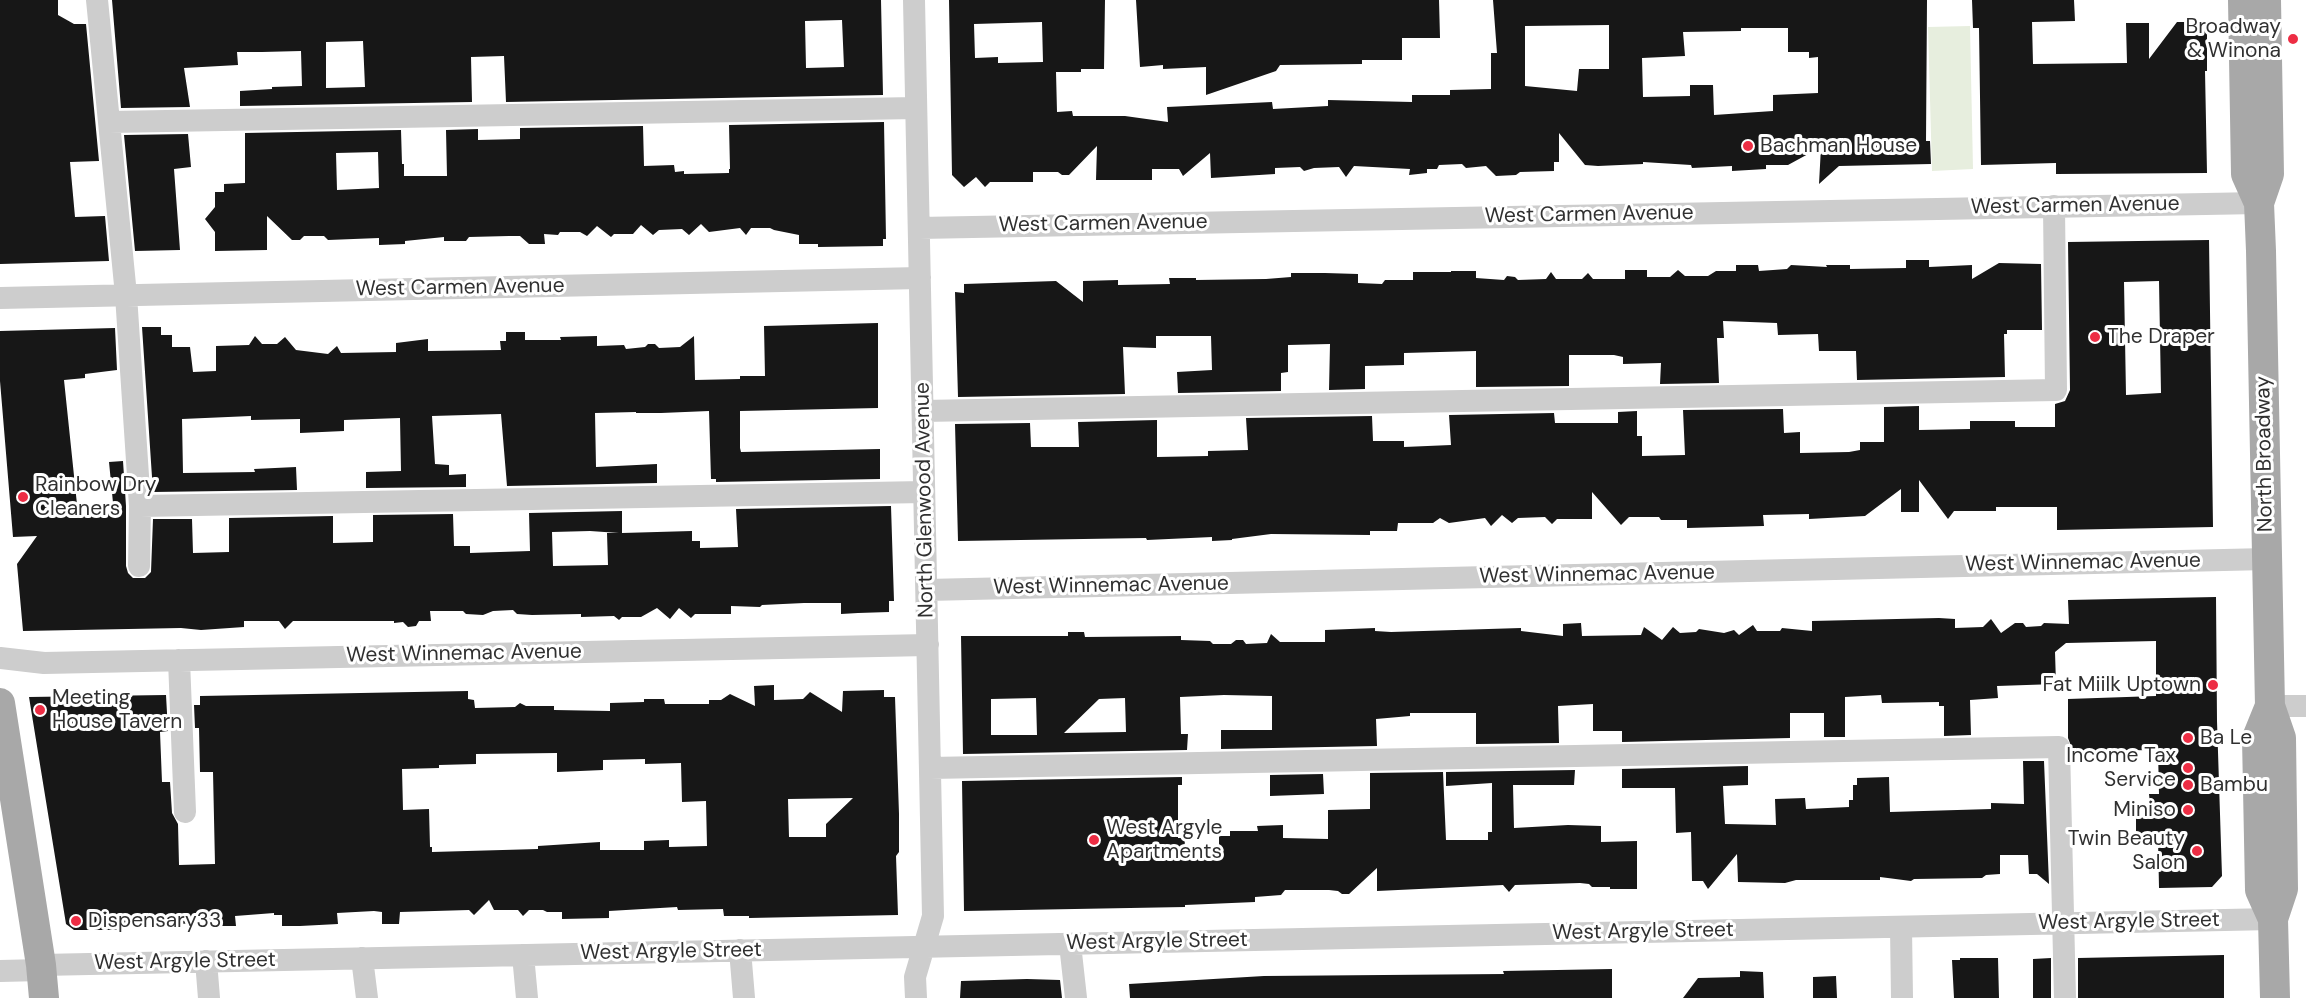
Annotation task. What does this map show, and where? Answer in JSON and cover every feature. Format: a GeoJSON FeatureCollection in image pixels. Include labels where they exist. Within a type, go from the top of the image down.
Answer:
{"type":"FeatureCollection","features":[{"type":"Feature","properties":{"kind":"main road","name":"North Broadway"},"geometry":{"type":"LineString","coordinates":[[2243,0],[2246,174],[2259,203]]}},
{"type":"Feature","properties":{"kind":"main road","name":"North Broadway"},"geometry":{"type":"LineString","coordinates":[[2266,0],[2269,174],[2259,203],[2270,706],[2281,738],[2283,889],[2273,919],[2276,998]]}},
{"type":"Feature","properties":{"kind":"main road"},"geometry":{"type":"LineString","coordinates":[[0,703],[42,977]]}},
{"type":"Feature","properties":{"kind":"street"},"geometry":{"type":"LineString","coordinates":[[98,0],[126,295],[140,506],[139,566]]}},
{"type":"Feature","properties":{"kind":"street","name":"North Glenwood Avenue"},"geometry":{"type":"LineString","coordinates":[[914,0],[933,916],[915,977],[916,998]]}},
{"type":"Feature","properties":{"kind":"street"},"geometry":{"type":"LineString","coordinates":[[109,122],[916,108]]}},
{"type":"Feature","properties":{"kind":"street","name":"West Carmen Avenue"},"geometry":{"type":"LineString","coordinates":[[919,228],[2259,203]]}},
{"type":"Feature","properties":{"kind":"street"},"geometry":{"type":"LineString","coordinates":[[923,411],[2056,390],[2054,206]]}},
{"type":"Feature","properties":{"kind":"street","name":"West Carmen Avenue"},"geometry":{"type":"LineString","coordinates":[[0,298],[920,278]]}},
{"type":"Feature","properties":{"kind":"street"},"geometry":{"type":"LineString","coordinates":[[140,506],[924,492]]}},
{"type":"Feature","properties":{"kind":"street","name":"West Winnemac Avenue"},"geometry":{"type":"LineString","coordinates":[[927,590],[2267,559]]}},
{"type":"Feature","properties":{"kind":"street","name":"West Winnemac Avenue"},"geometry":{"type":"LineString","coordinates":[[0,658],[44,663],[928,645]]}},
{"type":"Feature","properties":{"kind":"street"},"geometry":{"type":"LineString","coordinates":[[179,660],[185,812]]}},
{"type":"Feature","properties":{"kind":"street"},"geometry":{"type":"LineString","coordinates":[[2270,706],[2306,706]]}},
{"type":"Feature","properties":{"kind":"street"},"geometry":{"type":"LineString","coordinates":[[930,768],[2059,747],[2065,998]]}},
{"type":"Feature","properties":{"kind":"street","name":"West Argyle Street"},"geometry":{"type":"LineString","coordinates":[[0,971],[42,977],[206,961],[2273,919]]}},
{"type":"Feature","properties":{"kind":"street"},"geometry":{"type":"LineString","coordinates":[[1900,927],[1902,998]]}},
{"type":"Feature","properties":{"kind":"street"},"geometry":{"type":"LineString","coordinates":[[1070,944],[1076,998]]}},
{"type":"Feature","properties":{"kind":"street"},"geometry":{"type":"LineString","coordinates":[[740,950],[744,998]]}},
{"type":"Feature","properties":{"kind":"street"},"geometry":{"type":"LineString","coordinates":[[523,955],[527,998]]}},
{"type":"Feature","properties":{"kind":"street"},"geometry":{"type":"LineString","coordinates":[[362,958],[367,998]]}},
{"type":"Feature","properties":{"kind":"street"},"geometry":{"type":"LineString","coordinates":[[206,961],[208,998]]}},
{"type":"Feature","properties":{"kind":"green space"},"geometry":{"type":"Polygon","coordinates":[[[1970,26],[1973,169],[1932,171],[1928,27],[1970,26]]]}},
{"type":"Feature","properties":{"kind":"building"},"geometry":{"type":"Polygon","coordinates":[[[0,0],[58,0],[58,15],[74,24],[86,24],[99,161],[70,162],[75,217],[105,216],[109,261],[0,264],[0,0]]]}},
{"type":"Feature","properties":{"kind":"building"},"geometry":{"type":"Polygon","coordinates":[[[112,0],[881,0],[883,95],[506,102],[504,56],[471,57],[472,102],[240,106],[240,91],[302,86],[301,51],[237,52],[238,65],[184,68],[190,107],[121,108],[112,0]],[[842,20],[805,21],[806,68],[844,67],[842,20]],[[363,41],[326,42],[326,88],[365,87],[363,41]]]}},
{"type":"Feature","properties":{"kind":"building"},"geometry":{"type":"Polygon","coordinates":[[[949,0],[1105,0],[1104,69],[1056,72],[1057,112],[1072,111],[1073,116],[1125,116],[1168,122],[1167,107],[1272,102],[1273,109],[1328,106],[1328,100],[1412,102],[1412,95],[1450,95],[1450,90],[1491,89],[1491,53],[1497,53],[1493,0],[1927,0],[1926,141],[1930,141],[1931,164],[1839,166],[1819,184],[1821,147],[1788,165],[1766,165],[1766,169],[1732,171],[1732,166],[1692,168],[1691,165],[1643,162],[1643,164],[1585,165],[1559,133],[1559,162],[1554,162],[1554,171],[1520,172],[1516,175],[1496,176],[1486,166],[1466,168],[1462,164],[1439,165],[1437,169],[1427,169],[1427,173],[1409,175],[1410,169],[1354,166],[1346,177],[1339,167],[1314,168],[1304,171],[1300,167],[1275,168],[1275,174],[1211,178],[1210,153],[1183,176],[1179,169],[1152,169],[1152,180],[1096,180],[1097,146],[1069,175],[1062,175],[1058,172],[1033,172],[1033,182],[990,182],[985,187],[976,177],[964,187],[952,175],[949,0]],[[1042,22],[974,24],[975,58],[998,57],[998,63],[1043,62],[1042,22]],[[1609,25],[1525,26],[1525,86],[1577,91],[1579,69],[1609,69],[1609,25]],[[1741,28],[1741,31],[1683,32],[1685,56],[1642,58],[1643,97],[1690,96],[1690,85],[1713,85],[1714,115],[1773,111],[1773,95],[1818,93],[1818,57],[1809,58],[1809,52],[1788,52],[1788,28],[1741,28]]]}},
{"type":"Feature","properties":{"kind":"building"},"geometry":{"type":"Polygon","coordinates":[[[1136,0],[1439,0],[1440,38],[1402,38],[1402,60],[1362,60],[1362,64],[1280,65],[1276,71],[1206,95],[1206,67],[1163,69],[1163,65],[1140,67],[1136,0]]]}},
{"type":"Feature","properties":{"kind":"building"},"geometry":{"type":"Polygon","coordinates":[[[1972,0],[2074,0],[2075,21],[2032,22],[2033,64],[2127,63],[2126,23],[2149,23],[2149,59],[2177,22],[2207,22],[2207,71],[2205,71],[2207,173],[2056,174],[2056,163],[1981,165],[1979,28],[1973,28],[1972,0]]]}},
{"type":"Feature","properties":{"kind":"building"},"geometry":{"type":"Polygon","coordinates":[[[884,122],[886,239],[883,239],[883,246],[818,247],[818,244],[799,244],[799,235],[770,228],[751,228],[746,235],[740,228],[709,232],[701,224],[689,235],[682,229],[659,230],[653,235],[641,225],[633,234],[614,234],[611,237],[597,226],[587,236],[580,232],[544,234],[545,244],[529,244],[520,236],[509,236],[469,237],[466,241],[444,241],[444,237],[405,241],[405,244],[379,245],[379,238],[328,240],[324,236],[304,236],[300,240],[292,240],[267,216],[267,250],[215,251],[215,232],[205,219],[215,207],[215,192],[224,192],[224,184],[245,183],[245,133],[401,130],[404,176],[447,176],[446,130],[478,129],[478,140],[520,139],[520,128],[643,126],[644,166],[674,165],[675,172],[684,171],[684,174],[729,173],[729,125],[884,122]],[[378,152],[336,153],[337,190],[379,188],[378,152]]]}},
{"type":"Feature","properties":{"kind":"building"},"geometry":{"type":"Polygon","coordinates":[[[188,134],[191,167],[174,169],[180,250],[135,251],[124,135],[188,134]]]}},
{"type":"Feature","properties":{"kind":"building"},"geometry":{"type":"Polygon","coordinates":[[[2209,240],[2213,527],[2057,530],[2057,507],[1996,507],[1996,511],[1954,511],[1948,519],[1919,480],[1919,512],[1901,512],[1901,489],[1865,516],[1809,519],[1809,514],[1763,515],[1764,526],[1687,528],[1687,520],[1661,520],[1659,517],[1629,517],[1621,525],[1592,492],[1592,519],[1557,519],[1552,524],[1545,517],[1518,518],[1512,523],[1502,515],[1491,526],[1485,518],[1449,523],[1440,518],[1433,523],[1398,523],[1397,531],[1370,531],[1370,535],[1271,534],[1212,541],[1212,537],[1147,540],[1146,538],[958,541],[955,424],[1030,423],[1031,447],[1079,447],[1078,422],[1157,420],[1157,457],[1208,456],[1208,451],[1248,450],[1246,418],[1372,416],[1373,441],[1404,441],[1404,447],[1451,445],[1449,415],[1554,413],[1555,423],[1618,423],[1618,412],[1637,411],[1637,436],[1642,436],[1642,456],[1685,455],[1683,410],[1783,409],[1784,433],[1800,432],[1800,453],[1849,452],[1860,450],[1860,442],[1884,442],[1884,407],[1919,406],[1919,430],[1970,429],[1970,421],[2015,421],[2015,427],[2055,427],[2055,404],[2065,401],[2070,390],[2068,242],[2209,240]],[[2159,281],[2124,282],[2126,395],[2161,393],[2159,281]]]}},
{"type":"Feature","properties":{"kind":"building"},"geometry":{"type":"Polygon","coordinates":[[[1906,260],[1929,260],[1929,267],[1972,265],[1972,279],[1999,263],[2041,264],[2042,330],[2007,330],[2007,334],[2004,334],[2005,377],[1857,380],[1856,351],[1819,351],[1818,334],[1778,335],[1777,323],[1723,321],[1724,338],[1717,338],[1719,383],[1660,384],[1661,363],[1623,364],[1623,357],[1614,355],[1569,355],[1569,386],[1476,387],[1476,351],[1404,353],[1404,365],[1365,366],[1365,389],[1329,390],[1330,344],[1288,345],[1288,372],[1281,373],[1281,391],[1178,393],[1177,372],[1212,370],[1211,336],[1156,336],[1156,348],[1123,347],[1125,394],[958,397],[955,292],[964,293],[964,284],[1056,281],[1083,302],[1083,281],[1118,280],[1118,285],[1170,284],[1169,278],[1266,279],[1291,277],[1291,273],[1325,273],[1358,274],[1358,283],[1382,284],[1385,280],[1413,280],[1413,272],[1451,271],[1476,271],[1476,278],[1504,280],[1507,276],[1518,280],[1546,279],[1551,272],[1556,279],[1582,279],[1588,273],[1593,279],[1625,279],[1625,270],[1647,270],[1647,277],[1670,277],[1678,270],[1685,276],[1708,276],[1716,271],[1736,271],[1736,265],[1758,265],[1759,271],[1787,269],[1791,265],[1827,267],[1826,265],[1850,265],[1850,269],[1906,268],[1906,260]]]}},
{"type":"Feature","properties":{"kind":"building"},"geometry":{"type":"Polygon","coordinates":[[[878,323],[878,408],[740,411],[740,448],[741,452],[880,449],[880,479],[716,482],[716,479],[711,479],[709,411],[636,412],[595,413],[596,467],[657,464],[657,483],[507,486],[501,414],[432,416],[435,464],[449,465],[449,475],[466,474],[466,487],[366,488],[366,472],[401,471],[400,418],[344,420],[344,431],[300,433],[300,419],[251,420],[251,416],[182,419],[183,473],[255,472],[254,469],[296,467],[297,490],[153,492],[142,327],[161,327],[161,335],[172,335],[172,347],[190,347],[193,372],[216,371],[216,346],[249,345],[255,336],[262,344],[277,344],[285,337],[296,350],[328,354],[337,346],[341,353],[396,352],[396,343],[428,339],[428,351],[501,350],[500,341],[506,341],[506,332],[525,332],[525,340],[561,340],[560,337],[597,336],[597,346],[624,345],[626,349],[645,347],[648,344],[655,344],[659,348],[680,347],[694,336],[695,380],[765,376],[764,326],[878,323]]]}},
{"type":"Feature","properties":{"kind":"building"},"geometry":{"type":"Polygon","coordinates":[[[115,328],[117,370],[85,374],[85,378],[64,380],[78,514],[114,513],[109,462],[123,461],[126,566],[133,578],[145,578],[151,572],[153,519],[192,519],[193,553],[229,552],[229,518],[333,516],[333,543],[373,542],[373,515],[453,514],[454,546],[470,546],[470,553],[530,551],[529,513],[622,511],[622,533],[692,531],[692,541],[700,541],[700,548],[738,547],[736,509],[891,506],[894,601],[889,601],[889,612],[841,614],[841,603],[804,603],[762,605],[760,607],[731,606],[731,614],[695,614],[691,618],[679,608],[670,619],[657,608],[641,617],[622,617],[619,620],[614,616],[581,617],[581,614],[517,614],[513,610],[493,611],[483,615],[466,614],[463,611],[430,611],[431,621],[419,621],[416,626],[408,627],[403,622],[394,623],[394,621],[293,621],[285,629],[279,621],[244,621],[244,627],[201,630],[181,628],[23,631],[17,564],[37,536],[13,537],[0,381],[0,331],[115,328]],[[552,532],[553,566],[608,565],[607,533],[619,533],[552,532]]]}},
{"type":"Feature","properties":{"kind":"building"},"geometry":{"type":"Polygon","coordinates":[[[2216,597],[2222,876],[2212,887],[2159,888],[2158,838],[2136,838],[2136,804],[2150,804],[2149,794],[2159,794],[2158,750],[2073,751],[2068,738],[2068,699],[2156,696],[2156,641],[2066,643],[2055,652],[2056,684],[1997,686],[1998,698],[1970,700],[1971,735],[1944,736],[1944,706],[1939,706],[1939,702],[1882,703],[1881,695],[1845,697],[1845,737],[1824,737],[1824,713],[1790,713],[1790,738],[1622,742],[1622,731],[1593,731],[1593,704],[1558,706],[1559,743],[1476,744],[1476,713],[1410,713],[1410,716],[1376,719],[1377,746],[1221,749],[1221,730],[1272,730],[1272,696],[1224,695],[1180,697],[1181,734],[1188,734],[1187,750],[963,754],[961,636],[1068,636],[1068,632],[1084,632],[1085,637],[1181,636],[1181,640],[1210,641],[1213,644],[1231,644],[1236,640],[1243,640],[1246,644],[1267,643],[1271,634],[1280,642],[1325,642],[1325,630],[1375,628],[1375,631],[1391,632],[1521,628],[1521,631],[1563,636],[1563,624],[1581,623],[1582,636],[1641,635],[1644,627],[1662,640],[1673,627],[1680,633],[1696,632],[1699,629],[1724,633],[1734,630],[1739,635],[1753,625],[1757,631],[1780,631],[1782,628],[1812,631],[1812,621],[1939,618],[1955,619],[1955,628],[1983,627],[1991,619],[2001,633],[2015,623],[2023,623],[2026,627],[2041,626],[2044,623],[2069,624],[2068,600],[2216,597]],[[1036,698],[991,699],[991,735],[1037,735],[1036,698]],[[1125,698],[1099,699],[1064,733],[1126,732],[1125,698]]]}},
{"type":"Feature","properties":{"kind":"building"},"geometry":{"type":"Polygon","coordinates":[[[774,685],[774,700],[803,699],[810,692],[842,712],[843,691],[884,690],[884,697],[895,697],[899,814],[899,852],[896,856],[898,915],[749,918],[749,916],[724,916],[723,909],[678,910],[677,907],[609,911],[609,918],[562,919],[562,912],[529,910],[523,916],[518,910],[494,910],[489,900],[474,915],[469,910],[400,912],[399,924],[382,924],[382,912],[374,911],[337,913],[338,924],[300,926],[282,926],[282,915],[274,915],[274,913],[235,916],[236,926],[217,926],[217,923],[122,925],[122,930],[74,930],[66,924],[29,697],[166,695],[168,731],[160,732],[162,782],[170,782],[172,813],[178,824],[179,865],[215,864],[213,772],[200,772],[199,728],[195,728],[194,705],[200,705],[200,696],[468,691],[468,699],[474,700],[475,708],[515,707],[520,703],[526,706],[554,706],[554,710],[610,711],[610,703],[664,699],[665,704],[709,704],[709,700],[721,700],[730,694],[755,706],[754,686],[774,685]],[[557,753],[476,754],[476,764],[402,769],[403,810],[429,809],[432,852],[538,849],[538,846],[600,842],[600,850],[644,850],[644,841],[669,840],[669,847],[707,846],[706,801],[682,802],[681,763],[645,764],[645,759],[603,760],[603,770],[557,772],[557,753]],[[853,798],[788,799],[789,837],[826,837],[826,824],[853,798]]]}},
{"type":"Feature","properties":{"kind":"building"},"geometry":{"type":"Polygon","coordinates":[[[2023,761],[2044,761],[2049,884],[2037,874],[2029,874],[2028,855],[2000,855],[2000,874],[1986,875],[1982,878],[1914,879],[1911,881],[1880,877],[1880,880],[1738,882],[1737,854],[1708,889],[1703,881],[1692,881],[1691,832],[1676,833],[1675,788],[1622,788],[1622,769],[1748,766],[1748,785],[1723,786],[1725,824],[1776,825],[1775,799],[1805,798],[1806,809],[1849,807],[1849,800],[1853,800],[1853,785],[1857,785],[1857,778],[1889,777],[1890,812],[1991,809],[1991,803],[2024,804],[2023,761]]]}},
{"type":"Feature","properties":{"kind":"building"},"geometry":{"type":"Polygon","coordinates":[[[1575,770],[1574,785],[1513,785],[1514,828],[1601,826],[1601,842],[1637,841],[1637,889],[1610,889],[1610,887],[1592,887],[1589,884],[1580,883],[1515,885],[1509,892],[1503,885],[1377,891],[1377,868],[1349,894],[1329,890],[1285,890],[1281,895],[1255,897],[1255,902],[1185,905],[1185,907],[964,911],[962,781],[1182,777],[1182,785],[1178,785],[1178,838],[1185,838],[1184,858],[1219,858],[1219,836],[1230,836],[1230,831],[1258,831],[1257,826],[1283,825],[1283,838],[1328,839],[1328,810],[1370,809],[1370,773],[1443,772],[1446,840],[1488,840],[1488,832],[1492,832],[1492,783],[1446,786],[1446,772],[1575,770]]]}},
{"type":"Feature","properties":{"kind":"building"},"geometry":{"type":"Polygon","coordinates":[[[1323,774],[1324,794],[1270,796],[1270,775],[1323,774]]]}},
{"type":"Feature","properties":{"kind":"building"},"geometry":{"type":"Polygon","coordinates":[[[2224,955],[2224,998],[2078,998],[2078,958],[2224,955]]]}},
{"type":"Feature","properties":{"kind":"building"},"geometry":{"type":"Polygon","coordinates":[[[1960,958],[1998,958],[1999,998],[1954,998],[1952,960],[1960,960],[1960,958]]]}},
{"type":"Feature","properties":{"kind":"building"},"geometry":{"type":"Polygon","coordinates":[[[2051,958],[2051,998],[2033,998],[2033,959],[2051,958]]]}},
{"type":"Feature","properties":{"kind":"building"},"geometry":{"type":"Polygon","coordinates":[[[1612,969],[1612,998],[1130,998],[1129,984],[1264,976],[1504,974],[1503,971],[1612,969]]]}},
{"type":"Feature","properties":{"kind":"building"},"geometry":{"type":"Polygon","coordinates":[[[1740,971],[1763,972],[1764,998],[1683,998],[1698,978],[1740,977],[1740,971]]]}},
{"type":"Feature","properties":{"kind":"building"},"geometry":{"type":"Polygon","coordinates":[[[1836,976],[1837,998],[1813,998],[1813,977],[1836,976]]]}},
{"type":"Feature","properties":{"kind":"building"},"geometry":{"type":"Polygon","coordinates":[[[1060,980],[1062,998],[960,998],[961,981],[1060,980]]]}},
{"type":"Feature","properties":{"kind":"place","name":"Broadway & Winona"},"geometry":{"type":"Point","coordinates":[2293,39]}},
{"type":"Feature","properties":{"kind":"place","name":"Bachman House"},"geometry":{"type":"Point","coordinates":[1748,146]}},
{"type":"Feature","properties":{"kind":"place","name":"The Draper"},"geometry":{"type":"Point","coordinates":[2095,337]}},
{"type":"Feature","properties":{"kind":"place","name":"Rainbow Dry Cleaners"},"geometry":{"type":"Point","coordinates":[23,497]}},
{"type":"Feature","properties":{"kind":"place","name":"Fat Miilk Uptown"},"geometry":{"type":"Point","coordinates":[2213,685]}},
{"type":"Feature","properties":{"kind":"place","name":"Meeting House Tavern"},"geometry":{"type":"Point","coordinates":[40,710]}},
{"type":"Feature","properties":{"kind":"place","name":"Ba Le"},"geometry":{"type":"Point","coordinates":[2188,738]}},
{"type":"Feature","properties":{"kind":"place","name":"Income Tax Service"},"geometry":{"type":"Point","coordinates":[2188,768]}},
{"type":"Feature","properties":{"kind":"place","name":"Bambu"},"geometry":{"type":"Point","coordinates":[2188,785]}},
{"type":"Feature","properties":{"kind":"place","name":"Miniso"},"geometry":{"type":"Point","coordinates":[2188,810]}},
{"type":"Feature","properties":{"kind":"place","name":"West Argyle Apartments"},"geometry":{"type":"Point","coordinates":[1094,840]}},
{"type":"Feature","properties":{"kind":"place","name":"Twin Beauty Salon"},"geometry":{"type":"Point","coordinates":[2197,851]}},
{"type":"Feature","properties":{"kind":"place","name":"Dispensary33"},"geometry":{"type":"Point","coordinates":[76,921]}}]}
